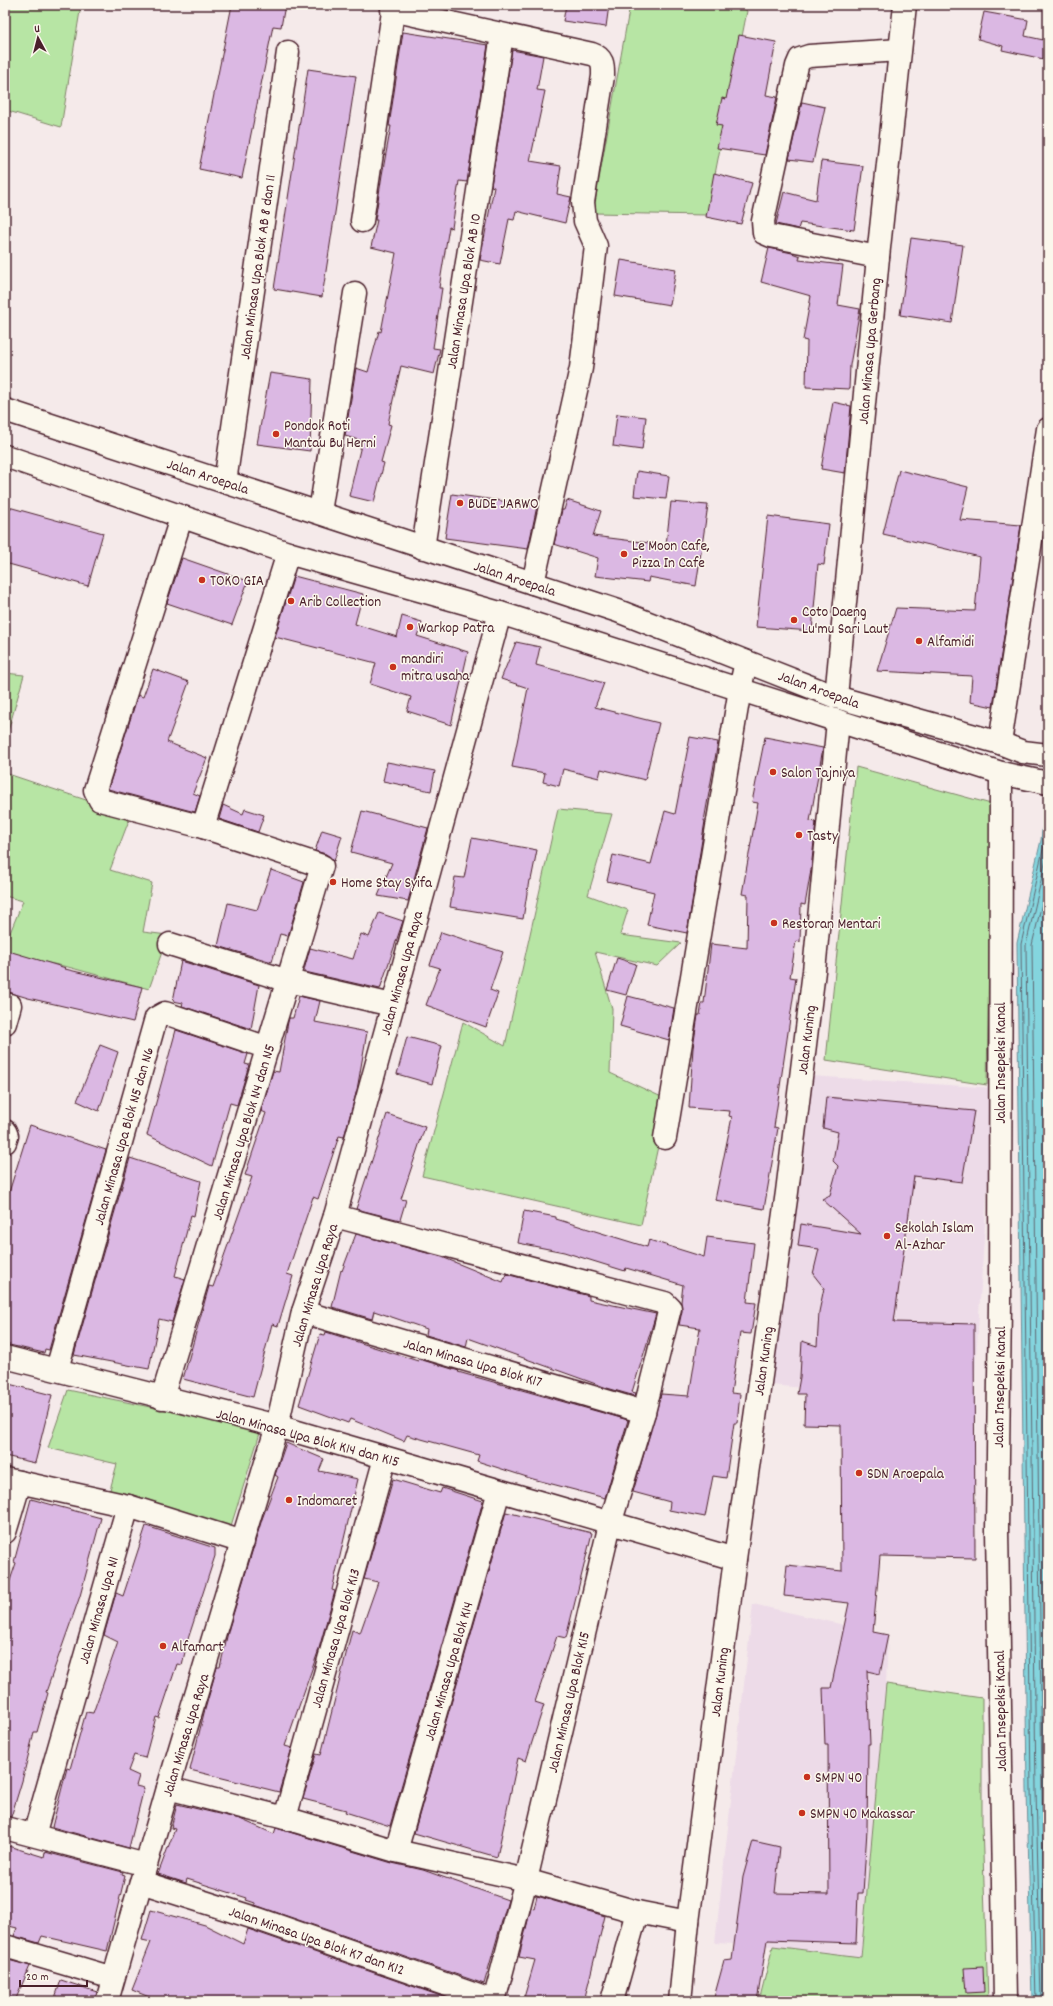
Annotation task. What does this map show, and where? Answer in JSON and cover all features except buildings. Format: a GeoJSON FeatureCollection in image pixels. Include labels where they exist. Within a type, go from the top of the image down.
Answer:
{"type":"FeatureCollection","features":[{"type":"Feature","properties":{"kind":"street","name":"Jalan Minasa Upa Gerbang"},"geometry":{"type":"LineString","coordinates":[[836,697],[878,257],[905,5]]}},
{"type":"Feature","properties":{"kind":"street"},"geometry":{"type":"LineString","coordinates":[[362,221],[393,8],[600,57],[603,76],[583,202],[585,221],[596,246],[581,368],[533,583]]}},
{"type":"Feature","properties":{"kind":"street","name":"Jalan Minasa Upa Blok AB 10"},"geometry":{"type":"LineString","coordinates":[[423,548],[502,35]]}},
{"type":"Feature","properties":{"kind":"street"},"geometry":{"type":"LineString","coordinates":[[878,257],[771,236],[764,233],[763,221],[797,66],[800,59],[809,56],[900,50]]}},
{"type":"Feature","properties":{"kind":"street","name":"Jalan Minasa Upa Blok AB 8 dan 11"},"geometry":{"type":"LineString","coordinates":[[225,482],[288,52]]}},
{"type":"Feature","properties":{"kind":"street"},"geometry":{"type":"LineString","coordinates":[[320,512],[355,292]]}},
{"type":"Feature","properties":{"kind":"street","name":"Jalan Aroepala"},"geometry":{"type":"LineString","coordinates":[[5,410],[320,512],[423,548],[618,611],[836,697],[1000,743],[1022,752],[1048,755]]}},
{"type":"Feature","properties":{"kind":"street"},"geometry":{"type":"LineString","coordinates":[[1000,743],[1048,429]]}},
{"type":"Feature","properties":{"kind":"street","name":"Jalan Aroepala"},"geometry":{"type":"LineString","coordinates":[[5,456],[181,518],[288,553],[500,613],[1001,773],[1038,781]]}},
{"type":"Feature","properties":{"kind":"street"},"geometry":{"type":"LineString","coordinates":[[181,518],[95,790],[100,800],[203,827],[288,553]]}},
{"type":"Feature","properties":{"kind":"street","name":"Jalan Minasa Upa Raya"},"geometry":{"type":"LineString","coordinates":[[107,2001],[168,1788],[277,1426],[303,1312],[335,1216],[500,613]]}},
{"type":"Feature","properties":{"kind":"street"},"geometry":{"type":"LineString","coordinates":[[665,1138],[740,689],[746,662]]}},
{"type":"Feature","properties":{"kind":"street","name":"Jalan Kuning"},"geometry":{"type":"LineString","coordinates":[[680,2001],[688,1922],[735,1559],[787,1192],[814,971],[838,721]]}},
{"type":"Feature","properties":{"kind":"street","name":"Jalan Insepeksi Kanal"},"geometry":{"type":"LineString","coordinates":[[1001,773],[1000,1304],[997,1530],[1005,2001]]}},
{"type":"Feature","properties":{"kind":"street","name":"Jalan Minasa Upa Blok N4 dan N5"},"geometry":{"type":"LineString","coordinates":[[162,1398],[322,866],[203,827]]}},
{"type":"Feature","properties":{"kind":"street"},"geometry":{"type":"LineString","coordinates":[[170,944],[288,981],[392,1005]]}},
{"type":"Feature","properties":{"kind":"street"},"geometry":{"type":"LineString","coordinates":[[5,1004],[10,1006],[5,1023]]}},
{"type":"Feature","properties":{"kind":"street","name":"Jalan Minasa Upa Blok N5 dan N6"},"geometry":{"type":"LineString","coordinates":[[57,1369],[156,1018],[165,1013],[268,1048]]}},
{"type":"Feature","properties":{"kind":"street","name":"Jalan Minasa Upa Blok K15"},"geometry":{"type":"LineString","coordinates":[[335,1216],[668,1304],[670,1312],[644,1412],[610,1524],[526,1880],[493,2001]]}},
{"type":"Feature","properties":{"kind":"street","name":"Jalan Minasa Upa Blok K17"},"geometry":{"type":"LineString","coordinates":[[303,1312],[644,1412]]}},
{"type":"Feature","properties":{"kind":"street","name":"Jalan Minasa Upa Blok K14 dan K15"},"geometry":{"type":"LineString","coordinates":[[5,1357],[277,1426],[610,1524],[735,1559]]}},
{"type":"Feature","properties":{"kind":"street","name":"Jalan Minasa Upa Blok K13"},"geometry":{"type":"LineString","coordinates":[[285,1818],[385,1458]]}},
{"type":"Feature","properties":{"kind":"street"},"geometry":{"type":"LineString","coordinates":[[5,1532],[12,1481],[128,1506],[243,1542]]}},
{"type":"Feature","properties":{"kind":"street","name":"Jalan Minasa Upa Blok K14"},"geometry":{"type":"LineString","coordinates":[[396,1851],[499,1491]]}},
{"type":"Feature","properties":{"kind":"street","name":"Jalan Minasa Upa N1"},"geometry":{"type":"LineString","coordinates":[[34,1835],[128,1506]]}},
{"type":"Feature","properties":{"kind":"street"},"geometry":{"type":"LineString","coordinates":[[168,1788],[285,1818],[396,1851],[526,1880],[637,1912],[688,1922]]}},
{"type":"Feature","properties":{"kind":"street","name":"Jalan Minasa Upa Blok K7 dan K12"},"geometry":{"type":"LineString","coordinates":[[5,1828],[34,1835],[143,1873],[258,1919],[493,2001]]}},
{"type":"Feature","properties":{"kind":"street"},"geometry":{"type":"LineString","coordinates":[[612,2001],[637,1912]]}},
{"type":"Feature","properties":{"kind":"street"},"geometry":{"type":"LineString","coordinates":[[5,1946],[113,1978]]}},
{"type":"Feature","properties":{"kind":"shaded area","name":"Sekolah Islam Al-Azhar"},"geometry":{"type":"Polygon","coordinates":[[[811,1076],[994,1088],[974,1390],[975,1558],[884,1556],[896,1463],[878,1395],[772,1385],[811,1076]]]}},
{"type":"Feature","properties":{"kind":"shaded area","name":"SMPN 40 Makassar"},"geometry":{"type":"Polygon","coordinates":[[[753,1604],[888,1635],[886,1684],[861,1957],[773,1946],[715,1943],[753,1604]]]}},
{"type":"Feature","properties":{"kind":"green space"},"geometry":{"type":"Polygon","coordinates":[[[5,5],[81,5],[61,127],[5,110],[5,5]]]}},
{"type":"Feature","properties":{"kind":"green space"},"geometry":{"type":"Polygon","coordinates":[[[630,5],[739,5],[747,11],[707,215],[593,213],[630,5]]]}},
{"type":"Feature","properties":{"kind":"green space"},"geometry":{"type":"Polygon","coordinates":[[[5,673],[24,675],[5,742],[5,673]]]}},
{"type":"Feature","properties":{"kind":"green space"},"geometry":{"type":"Polygon","coordinates":[[[856,767],[991,804],[987,1085],[826,1060],[856,767]]]}},
{"type":"Feature","properties":{"kind":"green space"},"geometry":{"type":"Polygon","coordinates":[[[5,773],[131,815],[110,870],[152,883],[143,932],[168,935],[149,989],[68,967],[5,954],[5,945],[23,901],[5,896],[5,773]]]}},
{"type":"Feature","properties":{"kind":"green space"},"geometry":{"type":"Polygon","coordinates":[[[558,809],[612,814],[588,895],[628,910],[620,935],[681,943],[657,966],[595,952],[612,1009],[610,1073],[668,1100],[641,1225],[422,1176],[463,1022],[505,1046],[558,809]]]}},
{"type":"Feature","properties":{"kind":"green space"},"geometry":{"type":"Polygon","coordinates":[[[68,1390],[261,1430],[230,1529],[108,1497],[117,1464],[48,1448],[68,1390]]]}},
{"type":"Feature","properties":{"kind":"green space"},"geometry":{"type":"Polygon","coordinates":[[[886,1684],[982,1698],[982,1825],[988,2001],[759,2001],[773,1946],[861,1957],[886,1684]]]}},
{"type":"Feature","properties":{"kind":"water"},"geometry":{"type":"Polygon","coordinates":[[[1048,778],[1048,2001],[1032,2001],[1027,1790],[1017,943],[1041,840],[1048,778]]]}},
{"type":"Feature","properties":{"kind":"place","name":"Pondok Roti Mantau Bu Herni"},"geometry":{"type":"Point","coordinates":[276,434]}},
{"type":"Feature","properties":{"kind":"place","name":"BUDE JARWO"},"geometry":{"type":"Point","coordinates":[460,503]}},
{"type":"Feature","properties":{"kind":"place","name":"Le Moon Cafe, Pizza In Cafe"},"geometry":{"type":"Point","coordinates":[624,554]}},
{"type":"Feature","properties":{"kind":"place","name":"TOKO GIA"},"geometry":{"type":"Point","coordinates":[202,580]}},
{"type":"Feature","properties":{"kind":"place","name":"Arib Collection"},"geometry":{"type":"Point","coordinates":[291,601]}},
{"type":"Feature","properties":{"kind":"place","name":"Coto Daeng Lu'mu Sari Laut"},"geometry":{"type":"Point","coordinates":[794,620]}},
{"type":"Feature","properties":{"kind":"place","name":"Warkop Patra"},"geometry":{"type":"Point","coordinates":[410,627]}},
{"type":"Feature","properties":{"kind":"place","name":"Alfamidi"},"geometry":{"type":"Point","coordinates":[919,641]}},
{"type":"Feature","properties":{"kind":"place","name":"mandiri mitra usaha"},"geometry":{"type":"Point","coordinates":[393,667]}},
{"type":"Feature","properties":{"kind":"place","name":"Salon Tajniya"},"geometry":{"type":"Point","coordinates":[773,772]}},
{"type":"Feature","properties":{"kind":"place","name":"Tasty"},"geometry":{"type":"Point","coordinates":[799,835]}},
{"type":"Feature","properties":{"kind":"place","name":"Home Stay Syifa"},"geometry":{"type":"Point","coordinates":[333,882]}},
{"type":"Feature","properties":{"kind":"place","name":"Restoran Mentari"},"geometry":{"type":"Point","coordinates":[774,923]}},
{"type":"Feature","properties":{"kind":"place","name":"Sekolah Islam Al-Azhar"},"geometry":{"type":"Point","coordinates":[887,1236]}},
{"type":"Feature","properties":{"kind":"place","name":"SDN Aroepala"},"geometry":{"type":"Point","coordinates":[859,1473]}},
{"type":"Feature","properties":{"kind":"place","name":"Indomaret"},"geometry":{"type":"Point","coordinates":[289,1500]}},
{"type":"Feature","properties":{"kind":"place","name":"Alfamart"},"geometry":{"type":"Point","coordinates":[163,1646]}},
{"type":"Feature","properties":{"kind":"place","name":"SMPN 40"},"geometry":{"type":"Point","coordinates":[807,1777]}},
{"type":"Feature","properties":{"kind":"place","name":"SMPN 40 Makassar"},"geometry":{"type":"Point","coordinates":[802,1813]}}]}
